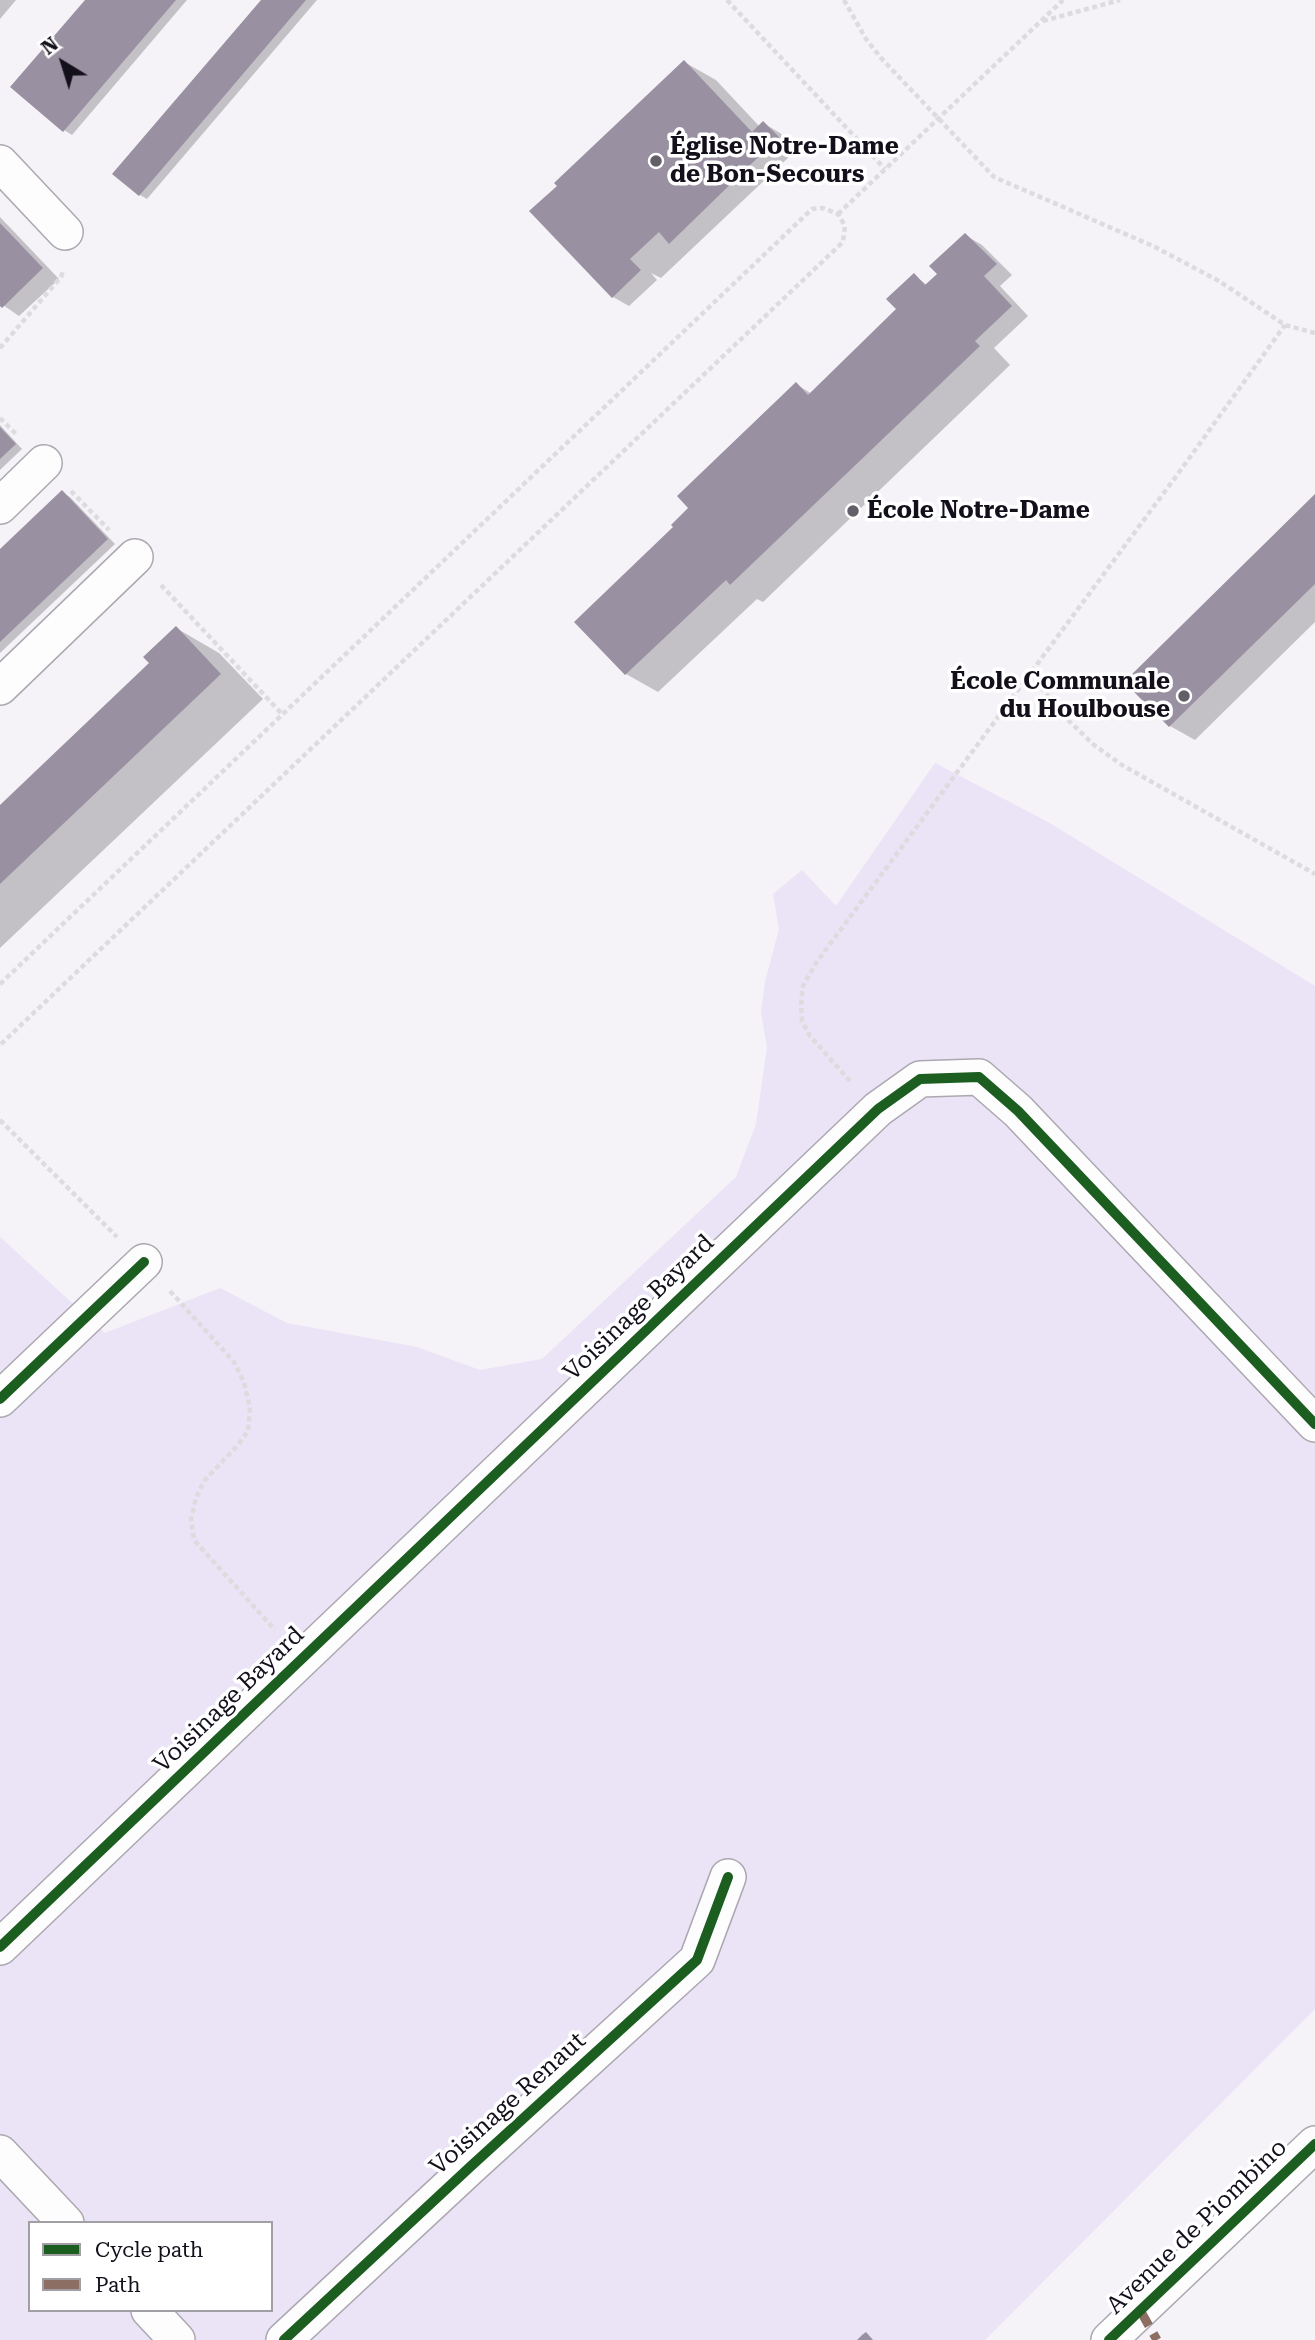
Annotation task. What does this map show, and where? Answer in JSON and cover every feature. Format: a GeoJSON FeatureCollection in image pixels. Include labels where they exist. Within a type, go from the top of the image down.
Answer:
{"type":"FeatureCollection","features":[{"type":"Feature","properties":{"kind":"street"},"geometry":{"type":"LineString","coordinates":[[0,163],[65,232]]}},
{"type":"Feature","properties":{"kind":"street"},"geometry":{"type":"LineString","coordinates":[[0,506],[44,463]]}},
{"type":"Feature","properties":{"kind":"street"},"geometry":{"type":"LineString","coordinates":[[0,687],[135,557]]}},
{"type":"Feature","properties":{"kind":"street","name":"Voisinage Bayard"},"geometry":{"type":"LineString","coordinates":[[0,1947],[878,1109],[920,1080],[979,1077],[1018,1111],[1315,1424]]}},
{"type":"Feature","properties":{"kind":"street"},"geometry":{"type":"LineString","coordinates":[[0,1399],[144,1262]]}},
{"type":"Feature","properties":{"kind":"street","name":"Voisinage Renaut"},"geometry":{"type":"LineString","coordinates":[[284,2340],[470,2166],[697,1961],[728,1877]]}},
{"type":"Feature","properties":{"kind":"street","name":"Avenue de Piombino"},"geometry":{"type":"LineString","coordinates":[[1109,2340],[1315,2144]]}},
{"type":"Feature","properties":{"kind":"street"},"geometry":{"type":"LineString","coordinates":[[0,2153],[64,2221]]}},
{"type":"Feature","properties":{"kind":"street"},"geometry":{"type":"LineString","coordinates":[[151,2312],[177,2340]]}},
{"type":"Feature","properties":{"kind":"path"},"geometry":{"type":"LineString","coordinates":[[727,0],[886,169]]}},
{"type":"Feature","properties":{"kind":"path"},"geometry":{"type":"LineString","coordinates":[[844,0],[881,58],[994,177],[1153,246],[1219,281],[1285,325],[1315,333]]}},
{"type":"Feature","properties":{"kind":"path"},"geometry":{"type":"LineString","coordinates":[[838,214],[1063,0]]}},
{"type":"Feature","properties":{"kind":"path"},"geometry":{"type":"LineString","coordinates":[[1041,22],[1120,0]]}},
{"type":"Feature","properties":{"kind":"path"},"geometry":{"type":"LineString","coordinates":[[0,984],[812,209],[823,208],[838,214],[845,226],[843,242],[0,1045]]}},
{"type":"Feature","properties":{"kind":"path"},"geometry":{"type":"LineString","coordinates":[[0,348],[61,277],[67,258],[65,232]]}},
{"type":"Feature","properties":{"kind":"path"},"geometry":{"type":"LineString","coordinates":[[878,1109],[810,1036],[802,1021],[803,986],[841,926],[1180,471],[1285,325]]}},
{"type":"Feature","properties":{"kind":"path"},"geometry":{"type":"LineString","coordinates":[[1030,674],[1067,719],[1094,745],[1122,765],[1315,874]]}},
{"type":"Feature","properties":{"kind":"path"},"geometry":{"type":"LineString","coordinates":[[0,1121],[144,1262],[234,1362],[244,1382],[250,1408],[248,1431],[204,1481],[191,1519],[194,1540],[302,1659]]}},
{"type":"Feature","properties":{"kind":"shaded area"},"geometry":{"type":"Polygon","coordinates":[[[935,763],[1048,822],[1315,986],[1315,2009],[985,2340],[0,2340],[0,1237],[105,1333],[220,1288],[287,1323],[417,1347],[480,1370],[542,1359],[736,1177],[756,1124],[767,1047],[761,1013],[765,982],[779,929],[773,894],[802,870],[836,906],[935,763]]]}},
{"type":"Feature","properties":{"kind":"building"},"geometry":{"type":"Polygon","coordinates":[[[85,0],[176,0],[63,132],[10,87],[85,0]]]}},
{"type":"Feature","properties":{"kind":"building"},"geometry":{"type":"Polygon","coordinates":[[[261,0],[306,0],[139,196],[112,174],[261,0]]]}},
{"type":"Feature","properties":{"kind":"building","name":"Église Notre-Dame de Bon-Secours"},"geometry":{"type":"Polygon","coordinates":[[[684,60],[752,132],[763,121],[779,137],[669,244],[659,232],[630,259],[641,270],[612,298],[529,211],[557,186],[554,183],[684,60]]]}},
{"type":"Feature","properties":{"kind":"building"},"geometry":{"type":"Polygon","coordinates":[[[0,223],[43,268],[2,308],[0,306],[0,223]]]}},
{"type":"Feature","properties":{"kind":"building"},"geometry":{"type":"Polygon","coordinates":[[[965,233],[997,264],[984,276],[1012,306],[975,341],[980,346],[730,585],[726,580],[625,675],[574,622],[673,527],[671,525],[688,508],[677,496],[796,382],[808,395],[896,309],[886,299],[914,273],[925,285],[937,274],[929,266],[965,233]]]}},
{"type":"Feature","properties":{"kind":"building"},"geometry":{"type":"Polygon","coordinates":[[[0,427],[16,444],[0,459],[0,427]]]}},
{"type":"Feature","properties":{"kind":"building"},"geometry":{"type":"Polygon","coordinates":[[[62,490],[108,539],[0,642],[0,549],[62,490]]]}},
{"type":"Feature","properties":{"kind":"building"},"geometry":{"type":"Polygon","coordinates":[[[1315,494],[1315,584],[1169,727],[1124,682],[1315,494]]]}},
{"type":"Feature","properties":{"kind":"building"},"geometry":{"type":"Polygon","coordinates":[[[176,626],[221,674],[0,884],[0,805],[149,663],[143,657],[176,626]]]}},
{"type":"Feature","properties":{"kind":"building"},"geometry":{"type":"Polygon","coordinates":[[[866,2332],[873,2340],[857,2340],[862,2335],[866,2332]]]}},
{"type":"Feature","properties":{"kind":"marked path"},"geometry":{"type":"LineString","coordinates":[[1140,2310],[1157,2340]]}},
{"type":"Feature","properties":{"kind":"cycle path"},"geometry":{"type":"LineString","coordinates":[[0,1947],[878,1109],[920,1079],[979,1077],[1018,1111],[1315,1424]]}},
{"type":"Feature","properties":{"kind":"cycle path"},"geometry":{"type":"LineString","coordinates":[[0,1399],[144,1262]]}},
{"type":"Feature","properties":{"kind":"cycle path"},"geometry":{"type":"LineString","coordinates":[[284,2340],[697,1960],[728,1877]]}},
{"type":"Feature","properties":{"kind":"cycle path"},"geometry":{"type":"LineString","coordinates":[[1109,2340],[1315,2144]]}},
{"type":"Feature","properties":{"kind":"place","name":"Église Notre-Dame de Bon-Secours"},"geometry":{"type":"Point","coordinates":[656,161]}},
{"type":"Feature","properties":{"kind":"place","name":"École Notre-Dame"},"geometry":{"type":"Point","coordinates":[853,511]}},
{"type":"Feature","properties":{"kind":"place","name":"École Communale du Houlbouse"},"geometry":{"type":"Point","coordinates":[1184,696]}}]}
